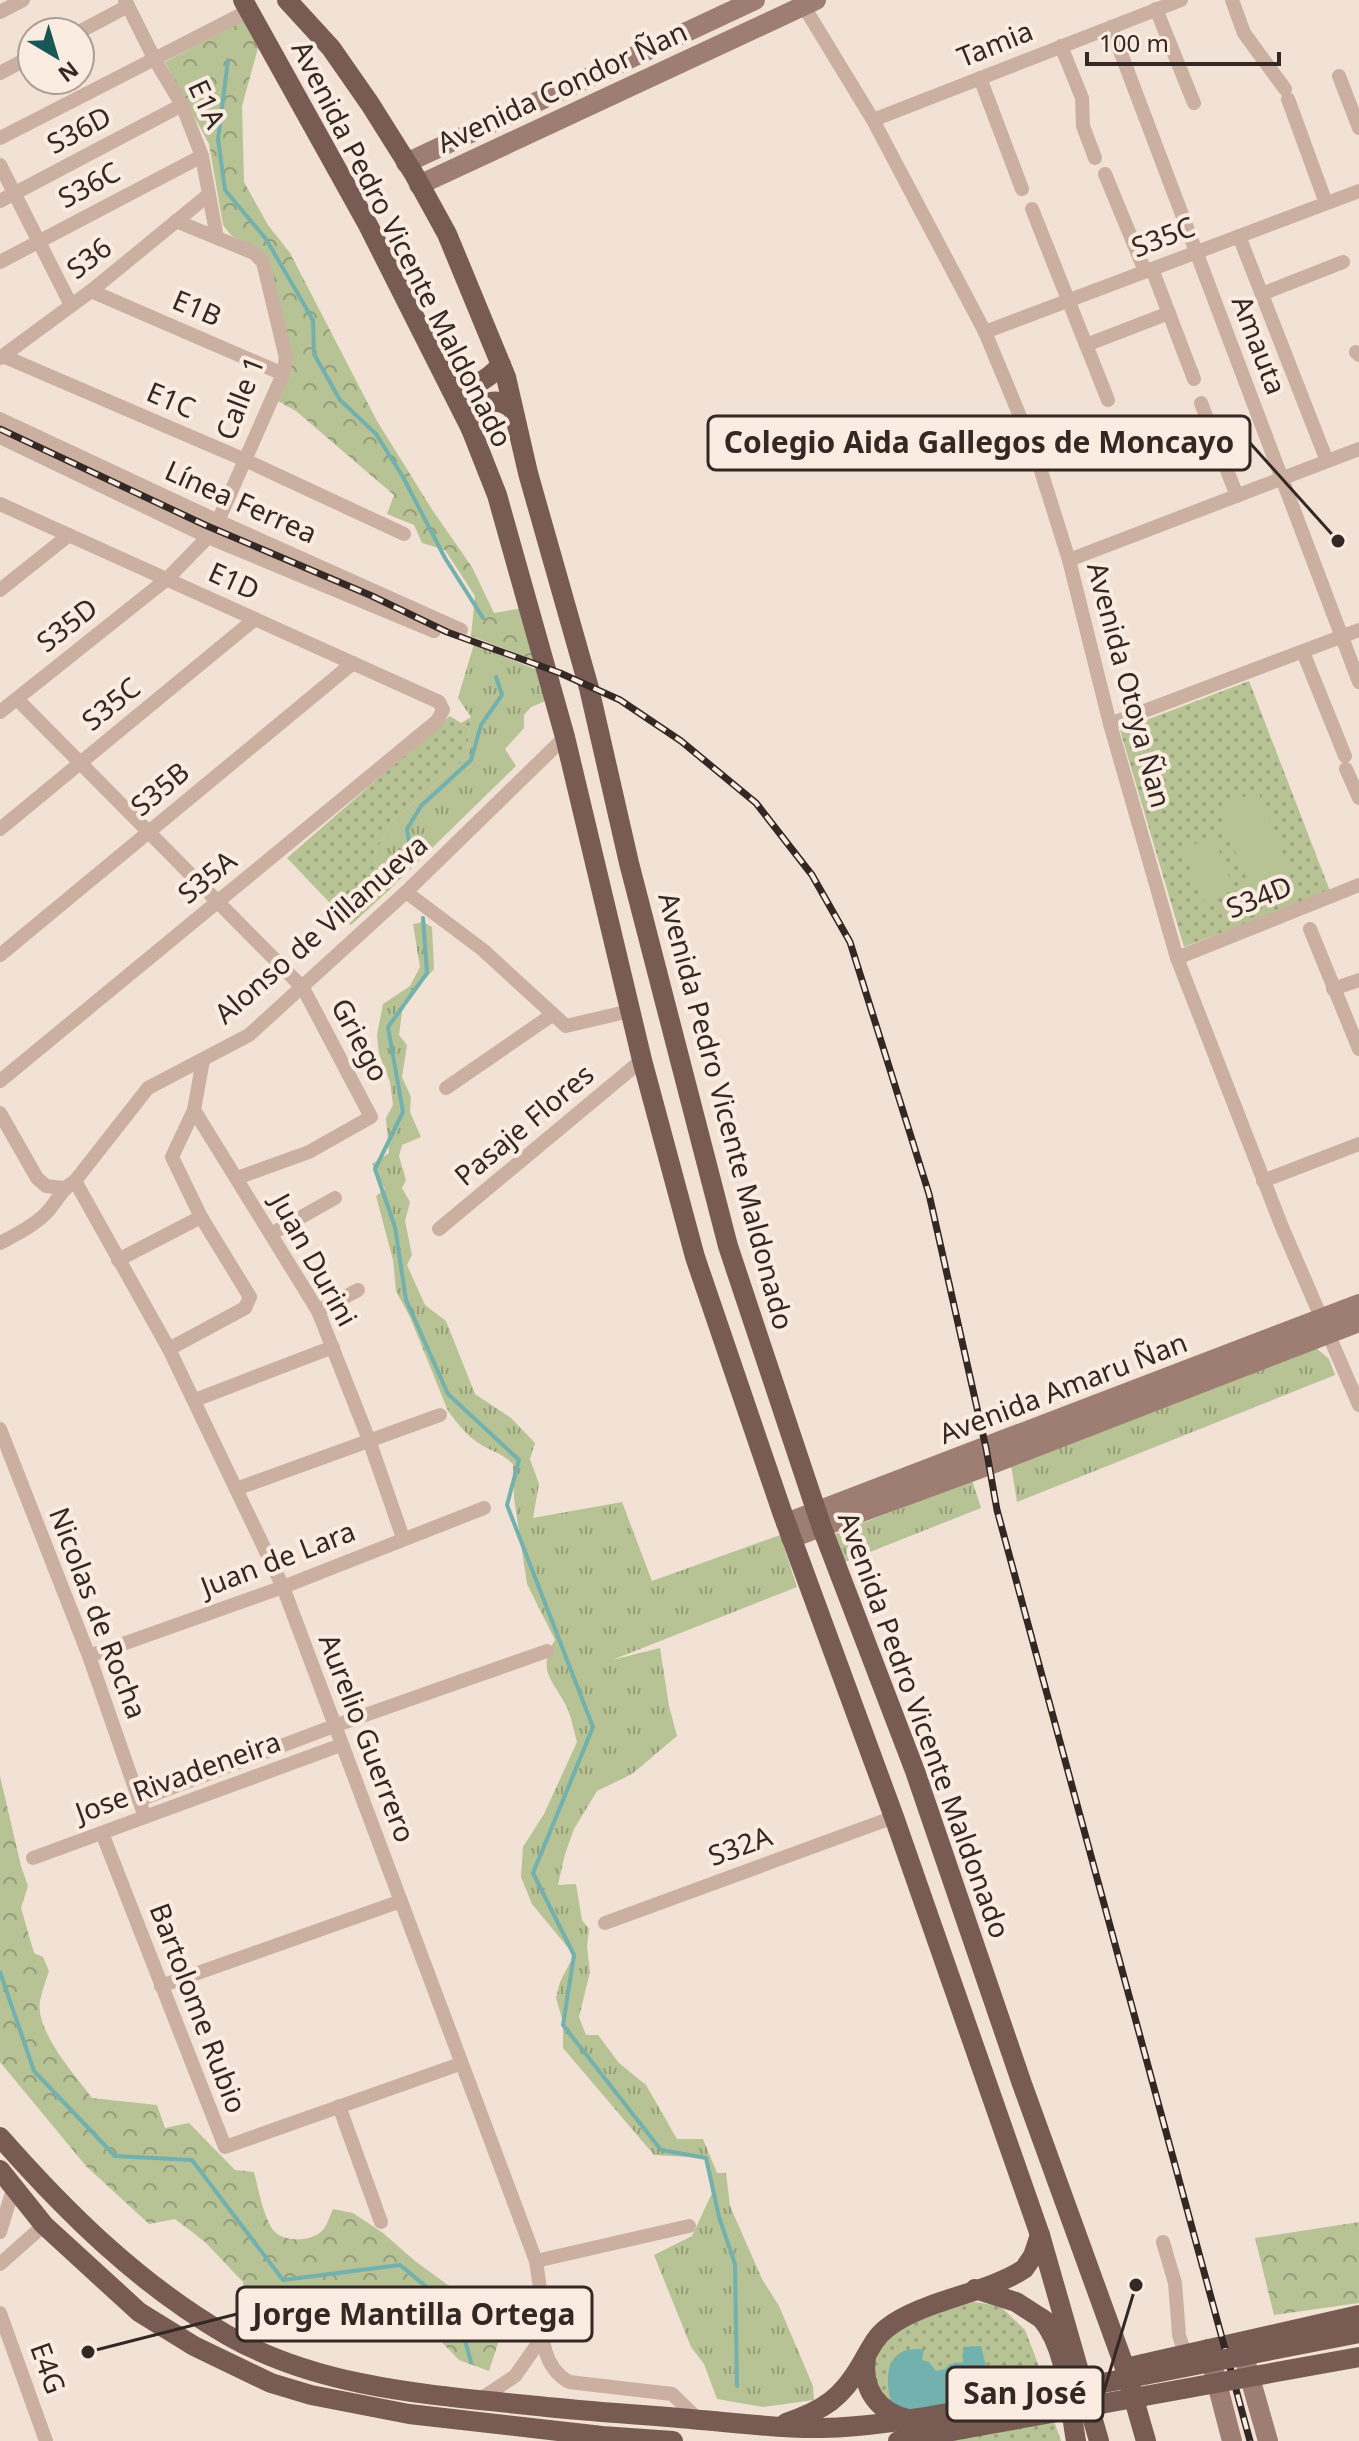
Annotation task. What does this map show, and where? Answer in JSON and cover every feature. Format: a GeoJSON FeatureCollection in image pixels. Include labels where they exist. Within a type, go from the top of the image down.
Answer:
{"type":"FeatureCollection","features":[{"type":"Feature","properties":{"kind":"main road","name":"Avenida Pedro Vicente Maldonado"},"geometry":{"type":"LineString","coordinates":[[287,0],[331,48],[370,104],[419,185],[447,234],[501,365],[589,688],[629,863],[728,1246],[820,1520],[915,1771],[1022,2084],[1125,2368],[1146,2441]]}},
{"type":"Feature","properties":{"kind":"main road","name":"Avenida Condor Ñan"},"geometry":{"type":"LineString","coordinates":[[406,163],[755,0]]}},
{"type":"Feature","properties":{"kind":"main road","name":"Avenida Condor Ñan"},"geometry":{"type":"LineString","coordinates":[[419,185],[806,2]]}},
{"type":"Feature","properties":{"kind":"main road","name":"Avenida Pedro Vicente Maldonado"},"geometry":{"type":"LineString","coordinates":[[246,5],[368,225],[471,429],[497,495],[565,737],[642,1060],[695,1257],[1040,2235],[1075,2350],[1094,2436]]}},
{"type":"Feature","properties":{"kind":"main road"},"geometry":{"type":"LineString","coordinates":[[450,387],[477,385],[488,379],[501,365]]}},
{"type":"Feature","properties":{"kind":"main road"},"geometry":{"type":"LineString","coordinates":[[471,429],[475,413],[485,404],[499,402],[513,409]]}},
{"type":"Feature","properties":{"kind":"main road","name":"Avenida Amaru Ñan"},"geometry":{"type":"LineString","coordinates":[[789,1530],[1325,1325],[1359,1304]]}},
{"type":"Feature","properties":{"kind":"main road","name":"Avenida Amaru Ñan"},"geometry":{"type":"LineString","coordinates":[[1325,1325],[1359,1322]]}},
{"type":"Feature","properties":{"kind":"main road"},"geometry":{"type":"LineString","coordinates":[[0,2137],[108,2250],[169,2297],[228,2336],[261,2352],[360,2383],[587,2412],[775,2427],[866,2426],[909,2435],[962,2420],[1359,2333]]}},
{"type":"Feature","properties":{"kind":"main road"},"geometry":{"type":"LineString","coordinates":[[7,2178],[44,2225],[139,2312],[194,2346],[271,2383],[311,2395],[409,2414],[560,2436],[673,2441]]}},
{"type":"Feature","properties":{"kind":"main road"},"geometry":{"type":"LineString","coordinates":[[775,2427],[816,2412],[834,2401],[849,2385],[875,2340],[898,2320],[1024,2269],[1033,2256],[1040,2235]]}},
{"type":"Feature","properties":{"kind":"main road"},"geometry":{"type":"LineString","coordinates":[[975,2289],[1016,2302],[1054,2327],[1075,2350]]}},
{"type":"Feature","properties":{"kind":"main road"},"geometry":{"type":"LineString","coordinates":[[1125,2368],[1359,2315]]}},
{"type":"Feature","properties":{"kind":"main road"},"geometry":{"type":"LineString","coordinates":[[1041,2318],[1058,2346],[1076,2441]]}},
{"type":"Feature","properties":{"kind":"main road"},"geometry":{"type":"LineString","coordinates":[[1239,2341],[1268,2441]]}},
{"type":"Feature","properties":{"kind":"main road"},"geometry":{"type":"LineString","coordinates":[[1208,2349],[1232,2441]]}},
{"type":"Feature","properties":{"kind":"main road"},"geometry":{"type":"LineString","coordinates":[[867,2354],[865,2375],[872,2396],[909,2435]]}},
{"type":"Feature","properties":{"kind":"main road"},"geometry":{"type":"LineString","coordinates":[[962,2420],[1359,2357]]}},
{"type":"Feature","properties":{"kind":"main road"},"geometry":{"type":"LineString","coordinates":[[1136,2406],[1359,2367]]}},
{"type":"Feature","properties":{"kind":"street"},"geometry":{"type":"LineString","coordinates":[[0,12],[23,0]]}},
{"type":"Feature","properties":{"kind":"street","name":"Tamia"},"geometry":{"type":"LineString","coordinates":[[873,120],[1181,0]]}},
{"type":"Feature","properties":{"kind":"street"},"geometry":{"type":"LineString","coordinates":[[1232,0],[1244,33],[1286,94],[1326,203]]}},
{"type":"Feature","properties":{"kind":"street","name":"Avenida Otoya Ñan"},"geometry":{"type":"LineString","coordinates":[[806,2],[873,120],[985,332],[1036,455],[1069,560],[1110,724],[1177,958],[1263,1181],[1359,1405]]}},
{"type":"Feature","properties":{"kind":"street"},"geometry":{"type":"LineString","coordinates":[[96,22],[127,3]]}},
{"type":"Feature","properties":{"kind":"street","name":"E1A"},"geometry":{"type":"LineString","coordinates":[[127,3],[155,60],[182,105],[202,156],[217,238]]}},
{"type":"Feature","properties":{"kind":"street"},"geometry":{"type":"LineString","coordinates":[[0,138],[155,60],[246,5]]}},
{"type":"Feature","properties":{"kind":"street"},"geometry":{"type":"LineString","coordinates":[[1156,9],[1194,103]]}},
{"type":"Feature","properties":{"kind":"street","name":"Amauta"},"geometry":{"type":"LineString","coordinates":[[1111,27],[1359,682]]}},
{"type":"Feature","properties":{"kind":"street"},"geometry":{"type":"LineString","coordinates":[[1061,46],[1082,98],[1083,126],[1095,158]]}},
{"type":"Feature","properties":{"kind":"street"},"geometry":{"type":"LineString","coordinates":[[1339,76],[1359,128]]}},
{"type":"Feature","properties":{"kind":"street"},"geometry":{"type":"LineString","coordinates":[[980,78],[1022,189]]}},
{"type":"Feature","properties":{"kind":"street","name":"S36D"},"geometry":{"type":"LineString","coordinates":[[0,201],[182,105]]}},
{"type":"Feature","properties":{"kind":"street","name":"S36C"},"geometry":{"type":"LineString","coordinates":[[0,262],[202,156]]}},
{"type":"Feature","properties":{"kind":"street"},"geometry":{"type":"LineString","coordinates":[[0,165],[71,305]]}},
{"type":"Feature","properties":{"kind":"street"},"geometry":{"type":"LineString","coordinates":[[1105,174],[1169,313],[1194,379]]}},
{"type":"Feature","properties":{"kind":"street","name":"S35C"},"geometry":{"type":"LineString","coordinates":[[985,332],[1359,191]]}},
{"type":"Feature","properties":{"kind":"street","name":"S36"},"geometry":{"type":"LineString","coordinates":[[1,357],[91,291],[207,196]]}},
{"type":"Feature","properties":{"kind":"street"},"geometry":{"type":"LineString","coordinates":[[1032,209],[1108,400]]}},
{"type":"Feature","properties":{"kind":"street","name":"Calle 1"},"geometry":{"type":"LineString","coordinates":[[167,579],[208,537],[218,521],[283,374],[286,358],[263,262],[254,253],[176,221]]}},
{"type":"Feature","properties":{"kind":"street"},"geometry":{"type":"LineString","coordinates":[[1239,236],[1327,461]]}},
{"type":"Feature","properties":{"kind":"street"},"geometry":{"type":"LineString","coordinates":[[1262,294],[1343,262]]}},
{"type":"Feature","properties":{"kind":"street","name":"E1B"},"geometry":{"type":"LineString","coordinates":[[91,291],[283,374]]}},
{"type":"Feature","properties":{"kind":"street"},"geometry":{"type":"LineString","coordinates":[[1086,345],[1169,313]]}},
{"type":"Feature","properties":{"kind":"street","name":"E1C"},"geometry":{"type":"LineString","coordinates":[[1,357],[245,460],[404,534]]}},
{"type":"Feature","properties":{"kind":"street"},"geometry":{"type":"LineString","coordinates":[[1201,403],[1237,496]]}},
{"type":"Feature","properties":{"kind":"street","name":"Línea Ferrea"},"geometry":{"type":"LineString","coordinates":[[0,419],[461,630]]}},
{"type":"Feature","properties":{"kind":"street","name":"Línea Ferrea"},"geometry":{"type":"LineString","coordinates":[[0,437],[208,537],[434,631]]}},
{"type":"Feature","properties":{"kind":"street"},"geometry":{"type":"LineString","coordinates":[[1069,560],[1359,449]]}},
{"type":"Feature","properties":{"kind":"street","name":"E1D"},"geometry":{"type":"LineString","coordinates":[[0,504],[439,702],[443,710]]}},
{"type":"Feature","properties":{"kind":"street"},"geometry":{"type":"LineString","coordinates":[[0,590],[69,535]]}},
{"type":"Feature","properties":{"kind":"street","name":"S35D"},"geometry":{"type":"LineString","coordinates":[[0,712],[167,579]]}},
{"type":"Feature","properties":{"kind":"street","name":"S35C"},"geometry":{"type":"LineString","coordinates":[[0,829],[255,619]]}},
{"type":"Feature","properties":{"kind":"street"},"geometry":{"type":"LineString","coordinates":[[1110,724],[1359,630]]}},
{"type":"Feature","properties":{"kind":"street"},"geometry":{"type":"LineString","coordinates":[[1303,652],[1359,798]]}},
{"type":"Feature","properties":{"kind":"street","name":"S35B"},"geometry":{"type":"LineString","coordinates":[[0,955],[353,663]]}},
{"type":"Feature","properties":{"kind":"street","name":"Griego"},"geometry":{"type":"LineString","coordinates":[[17,699],[303,988],[371,1117],[309,1152],[237,1178]]}},
{"type":"Feature","properties":{"kind":"street","name":"S35A"},"geometry":{"type":"LineString","coordinates":[[0,1081],[437,721],[443,710]]}},
{"type":"Feature","properties":{"kind":"street","name":"Alonso de Villanueva"},"geometry":{"type":"LineString","coordinates":[[0,1243],[21,1232],[48,1211],[148,1088],[249,1035],[406,892],[565,737]]}},
{"type":"Feature","properties":{"kind":"street","name":"S34D"},"geometry":{"type":"LineString","coordinates":[[1177,958],[1359,885]]}},
{"type":"Feature","properties":{"kind":"street"},"geometry":{"type":"LineString","coordinates":[[406,892],[483,950],[566,1026],[630,1011]]}},
{"type":"Feature","properties":{"kind":"street"},"geometry":{"type":"LineString","coordinates":[[1310,929],[1359,1049]]}},
{"type":"Feature","properties":{"kind":"street"},"geometry":{"type":"LineString","coordinates":[[1333,989],[1359,980]]}},
{"type":"Feature","properties":{"kind":"street"},"geometry":{"type":"LineString","coordinates":[[446,1088],[552,1015]]}},
{"type":"Feature","properties":{"kind":"street"},"geometry":{"type":"LineString","coordinates":[[169,1349],[245,1308],[250,1302],[250,1297],[201,1217],[172,1157],[194,1110],[203,1060]]}},
{"type":"Feature","properties":{"kind":"street","name":"Pasaje Flores"},"geometry":{"type":"LineString","coordinates":[[439,1229],[642,1060]]}},
{"type":"Feature","properties":{"kind":"street","name":"Juan Durini"},"geometry":{"type":"LineString","coordinates":[[194,1110],[318,1311],[369,1440],[403,1538]]}},
{"type":"Feature","properties":{"kind":"street"},"geometry":{"type":"LineString","coordinates":[[0,1113],[37,1178],[46,1186],[69,1184]]}},
{"type":"Feature","properties":{"kind":"street"},"geometry":{"type":"LineString","coordinates":[[1263,1181],[1359,1144]]}},
{"type":"Feature","properties":{"kind":"street","name":"Aurelio Guerrero"},"geometry":{"type":"LineString","coordinates":[[69,1184],[118,1260],[169,1349],[283,1587],[536,2261],[541,2300],[541,2339],[551,2366],[569,2382],[672,2394],[698,2419]]}},
{"type":"Feature","properties":{"kind":"street"},"geometry":{"type":"LineString","coordinates":[[271,1234],[335,1198]]}},
{"type":"Feature","properties":{"kind":"street"},"geometry":{"type":"LineString","coordinates":[[118,1260],[201,1217]]}},
{"type":"Feature","properties":{"kind":"street"},"geometry":{"type":"LineString","coordinates":[[318,1311],[358,1290]]}},
{"type":"Feature","properties":{"kind":"street"},"geometry":{"type":"LineString","coordinates":[[195,1400],[333,1347]]}},
{"type":"Feature","properties":{"kind":"street"},"geometry":{"type":"LineString","coordinates":[[236,1489],[440,1415]]}},
{"type":"Feature","properties":{"kind":"street","name":"Nicolas de Rocha"},"geometry":{"type":"LineString","coordinates":[[0,1429],[89,1656],[145,1817]]}},
{"type":"Feature","properties":{"kind":"street","name":"Juan de Lara"},"geometry":{"type":"LineString","coordinates":[[89,1656],[283,1587],[484,1508]]}},
{"type":"Feature","properties":{"kind":"street"},"geometry":{"type":"LineString","coordinates":[[139,1800],[334,1726],[547,1651]]}},
{"type":"Feature","properties":{"kind":"street","name":"Jose Rivadeneira"},"geometry":{"type":"LineString","coordinates":[[33,1858],[341,1745]]}},
{"type":"Feature","properties":{"kind":"street","name":"S32A"},"geometry":{"type":"LineString","coordinates":[[605,1923],[894,1817]]}},
{"type":"Feature","properties":{"kind":"street","name":"Bartolome Rubio"},"geometry":{"type":"LineString","coordinates":[[102,1833],[225,2147],[460,2064]]}},
{"type":"Feature","properties":{"kind":"street"},"geometry":{"type":"LineString","coordinates":[[161,1986],[401,1901]]}},
{"type":"Feature","properties":{"kind":"street"},"geometry":{"type":"LineString","coordinates":[[339,2106],[381,2222]]}},
{"type":"Feature","properties":{"kind":"street"},"geometry":{"type":"LineString","coordinates":[[0,2232],[7,2178]]}},
{"type":"Feature","properties":{"kind":"street"},"geometry":{"type":"LineString","coordinates":[[0,2264],[44,2225]]}},
{"type":"Feature","properties":{"kind":"street"},"geometry":{"type":"LineString","coordinates":[[536,2261],[689,2226]]}},
{"type":"Feature","properties":{"kind":"street"},"geometry":{"type":"LineString","coordinates":[[1163,2242],[1175,2283],[1178,2325],[1185,2354]]}},
{"type":"Feature","properties":{"kind":"street","name":"E4G"},"geometry":{"type":"LineString","coordinates":[[0,2313],[46,2441]]}},
{"type":"Feature","properties":{"kind":"street"},"geometry":{"type":"LineString","coordinates":[[479,2400],[515,2376],[541,2339]]}},
{"type":"Feature","properties":{"kind":"green space"},"geometry":{"type":"Polygon","coordinates":[[[246,19],[258,48],[242,106],[244,182],[268,225],[290,253],[377,421],[472,567],[494,613],[523,608],[539,662],[471,636],[475,596],[445,550],[422,543],[414,525],[387,514],[394,495],[296,411],[276,400],[287,376],[256,249],[231,235],[223,225],[209,144],[165,62],[246,19]]]}},
{"type":"Feature","properties":{"kind":"green space"},"geometry":{"type":"Polygon","coordinates":[[[474,644],[540,671],[548,700],[531,707],[524,715],[524,728],[505,749],[516,766],[388,891],[373,857],[391,822],[466,758],[471,717],[458,698],[474,644]]]}},
{"type":"Feature","properties":{"kind":"green space"},"geometry":{"type":"Polygon","coordinates":[[[1249,681],[1330,891],[1184,947],[1120,730],[1249,681]]]}},
{"type":"Feature","properties":{"kind":"green space"},"geometry":{"type":"Polygon","coordinates":[[[450,716],[461,723],[471,717],[466,758],[391,822],[373,857],[388,891],[351,925],[287,858],[450,716]]]}},
{"type":"Feature","properties":{"kind":"green space"},"geometry":{"type":"Polygon","coordinates":[[[1258,791],[1290,870],[1250,887],[1217,808],[1258,791]]]}},
{"type":"Feature","properties":{"kind":"green space"},"geometry":{"type":"Polygon","coordinates":[[[1214,837],[1234,890],[1203,902],[1182,849],[1214,837]]]}},
{"type":"Feature","properties":{"kind":"green space"},"geometry":{"type":"Polygon","coordinates":[[[423,922],[432,927],[434,969],[403,1004],[399,1035],[407,1045],[402,1077],[411,1097],[410,1112],[421,1137],[402,1145],[399,1156],[406,1180],[402,1188],[410,1202],[405,1221],[412,1255],[407,1265],[425,1305],[446,1321],[475,1394],[511,1418],[535,1443],[530,1459],[539,1484],[533,1518],[622,1502],[652,1581],[780,1535],[797,1587],[612,1660],[660,1648],[677,1736],[632,1774],[597,1791],[574,1829],[558,1885],[576,1884],[582,1920],[589,1929],[587,1947],[590,1972],[579,2017],[586,2035],[598,2035],[619,2063],[646,2085],[677,2139],[703,2139],[717,2173],[726,2173],[730,2206],[762,2279],[779,2306],[813,2386],[814,2400],[763,2407],[717,2399],[704,2364],[691,2347],[654,2255],[692,2236],[713,2191],[706,2158],[654,2155],[563,2048],[563,2022],[556,1998],[560,1982],[574,1955],[532,1904],[521,1877],[523,1847],[544,1814],[577,1742],[568,1710],[547,1669],[549,1651],[555,1640],[527,1584],[514,1498],[513,1464],[471,1437],[448,1411],[410,1317],[396,1291],[393,1260],[376,1196],[385,1189],[372,1164],[389,1153],[386,1118],[393,1105],[377,1035],[383,1004],[410,986],[420,967],[413,924],[423,922]]]}},
{"type":"Feature","properties":{"kind":"green space"},"geometry":{"type":"Polygon","coordinates":[[[1314,1346],[1329,1359],[1335,1375],[1017,1502],[1011,1465],[1314,1346]]]}},
{"type":"Feature","properties":{"kind":"green space"},"geometry":{"type":"Polygon","coordinates":[[[972,1480],[981,1508],[842,1563],[835,1534],[972,1480]]]}},
{"type":"Feature","properties":{"kind":"green space"},"geometry":{"type":"Polygon","coordinates":[[[0,1776],[28,1886],[21,1908],[34,1953],[43,1957],[49,1971],[40,2001],[40,2013],[50,2039],[92,2098],[157,2105],[165,2128],[189,2123],[235,2170],[254,2172],[271,2227],[285,2238],[317,2235],[333,2209],[353,2213],[383,2233],[452,2288],[500,2337],[489,2371],[459,2360],[434,2334],[433,2312],[403,2294],[358,2287],[332,2311],[294,2315],[244,2302],[243,2282],[205,2242],[175,2219],[149,2224],[86,2166],[0,2062],[0,1776]]]}},
{"type":"Feature","properties":{"kind":"green space"},"geometry":{"type":"Polygon","coordinates":[[[1359,2222],[1359,2303],[1274,2315],[1255,2238],[1359,2222]]]}},
{"type":"Feature","properties":{"kind":"green space"},"geometry":{"type":"Polygon","coordinates":[[[975,2302],[1000,2306],[1025,2330],[1045,2382],[1001,2395],[900,2414],[867,2385],[884,2330],[975,2302]]]}},
{"type":"Feature","properties":{"kind":"green space"},"geometry":{"type":"Polygon","coordinates":[[[1054,2421],[1061,2441],[943,2441],[1054,2421]]]}},
{"type":"Feature","properties":{"kind":"water"},"geometry":{"type":"Polygon","coordinates":[[[981,2346],[989,2378],[985,2387],[1001,2395],[895,2416],[888,2380],[891,2363],[896,2356],[906,2350],[924,2349],[922,2360],[929,2362],[936,2371],[963,2362],[963,2347],[981,2346]]]}},
{"type":"Feature","properties":{"kind":"waterway"},"geometry":{"type":"LineString","coordinates":[[228,60],[218,139],[225,190],[266,239],[313,320],[314,354],[340,400],[376,434],[403,477],[445,558],[483,618]]}},
{"type":"Feature","properties":{"kind":"waterway"},"geometry":{"type":"LineString","coordinates":[[413,865],[407,829],[421,806],[471,760],[481,725],[502,695],[496,677]]}},
{"type":"Feature","properties":{"kind":"waterway"},"geometry":{"type":"LineString","coordinates":[[423,918],[427,973],[388,1027],[403,1112],[375,1169],[395,1227],[406,1300],[448,1394],[519,1460],[507,1505],[593,1727],[533,1873],[574,1955],[563,2025],[661,2150],[706,2158],[719,2217],[735,2264],[737,2386]]}},
{"type":"Feature","properties":{"kind":"waterway"},"geometry":{"type":"LineString","coordinates":[[0,1972],[34,2071],[115,2156],[192,2160],[283,2280],[400,2265],[457,2312],[471,2362]]}},
{"type":"Feature","properties":{"kind":"railway"},"geometry":{"type":"LineString","coordinates":[[0,429],[205,525],[372,596],[447,632],[560,673],[620,700],[681,741],[756,803],[812,875],[850,942],[929,1194],[997,1510],[1250,2441]]}},
{"type":"Feature","properties":{"kind":"place","name":"Colegio Aida Gallegos de Moncayo"},"geometry":{"type":"Point","coordinates":[1338,541]}},
{"type":"Feature","properties":{"kind":"place","name":"San José"},"geometry":{"type":"Point","coordinates":[1136,2285]}},
{"type":"Feature","properties":{"kind":"place","name":"Jorge Mantilla Ortega"},"geometry":{"type":"Point","coordinates":[88,2352]}}]}
